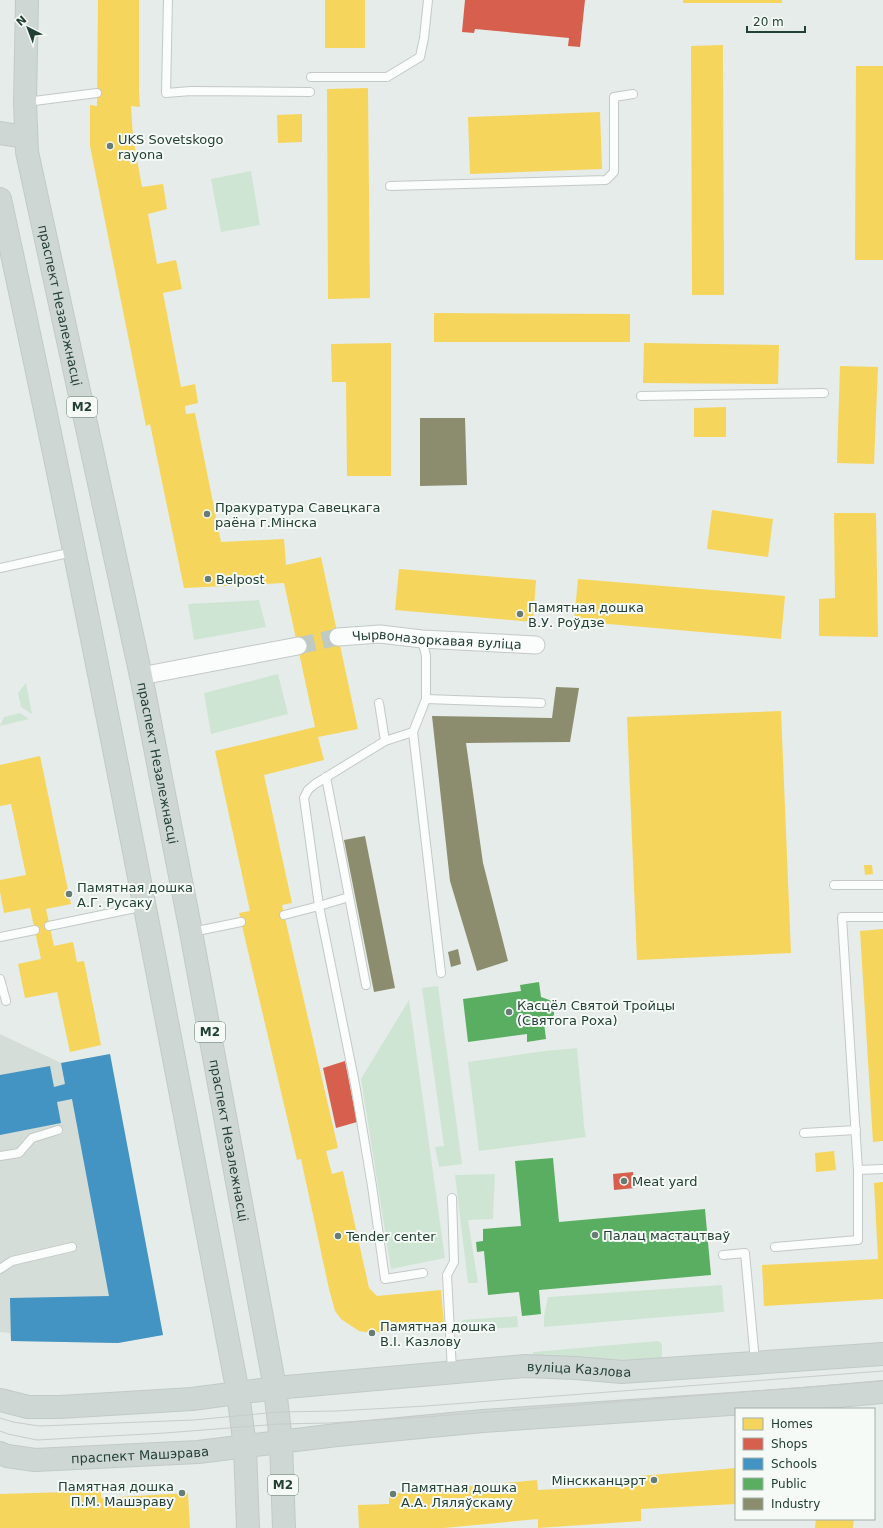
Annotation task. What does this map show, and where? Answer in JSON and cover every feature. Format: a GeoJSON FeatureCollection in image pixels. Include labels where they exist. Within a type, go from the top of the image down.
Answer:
{"type":"FeatureCollection","features":[{"type":"Feature","properties":{"kind":"main road","name":"праспект Незалежнасці"},"geometry":{"type":"LineString","coordinates":[[27,0],[25,102],[26,152],[141,676],[191,932],[275,1388],[281,1442],[284,1528]]}},
{"type":"Feature","properties":{"kind":"main road"},"geometry":{"type":"LineString","coordinates":[[0,133],[26,137]]}},
{"type":"Feature","properties":{"kind":"main road"},"geometry":{"type":"LineString","coordinates":[[0,199],[74,552],[145,906],[238,1393],[245,1447],[248,1528]]}},
{"type":"Feature","properties":{"kind":"main road","name":"вуліца Казлова"},"geometry":{"type":"LineString","coordinates":[[275,1388],[525,1366],[622,1372],[883,1354]]}},
{"type":"Feature","properties":{"kind":"main road"},"geometry":{"type":"LineString","coordinates":[[0,1400],[28,1407],[60,1407],[192,1399],[275,1388]]}},
{"type":"Feature","properties":{"kind":"main road"},"geometry":{"type":"LineString","coordinates":[[281,1442],[483,1421],[805,1399],[883,1392]]}},
{"type":"Feature","properties":{"kind":"main road","name":"праспект Машэрава"},"geometry":{"type":"LineString","coordinates":[[0,1453],[7,1456],[34,1460],[198,1452],[281,1442]]}},
{"type":"Feature","properties":{"kind":"street","name":"Чырвоназоркавая вуліца"},"geometry":{"type":"LineString","coordinates":[[338,637],[380,634],[422,639],[536,645]]}},
{"type":"Feature","properties":{"kind":"street"},"geometry":{"type":"LineString","coordinates":[[141,676],[298,646]]}},
{"type":"Feature","properties":{"kind":"lane"},"geometry":{"type":"LineString","coordinates":[[168,0],[166,93],[192,91],[310,92]]}},
{"type":"Feature","properties":{"kind":"lane"},"geometry":{"type":"LineString","coordinates":[[311,78],[387,76],[420,57],[424,38],[428,0]]}},
{"type":"Feature","properties":{"kind":"lane"},"geometry":{"type":"LineString","coordinates":[[25,102],[97,93]]}},
{"type":"Feature","properties":{"kind":"lane"},"geometry":{"type":"LineString","coordinates":[[390,186],[606,180],[614,172],[614,97],[633,94]]}},
{"type":"Feature","properties":{"kind":"lane"},"geometry":{"type":"LineString","coordinates":[[641,396],[824,393]]}},
{"type":"Feature","properties":{"kind":"lane"},"geometry":{"type":"LineString","coordinates":[[0,568],[74,552]]}},
{"type":"Feature","properties":{"kind":"lane"},"geometry":{"type":"LineString","coordinates":[[422,639],[426,656],[426,699],[413,732],[441,973]]}},
{"type":"Feature","properties":{"kind":"lane"},"geometry":{"type":"LineString","coordinates":[[426,699],[541,702]]}},
{"type":"Feature","properties":{"kind":"lane"},"geometry":{"type":"LineString","coordinates":[[379,703],[385,741]]}},
{"type":"Feature","properties":{"kind":"lane"},"geometry":{"type":"LineString","coordinates":[[413,732],[385,741],[326,777],[308,790],[304,798],[319,906],[355,1084],[372,1186],[385,1278],[422,1273]]}},
{"type":"Feature","properties":{"kind":"lane"},"geometry":{"type":"LineString","coordinates":[[326,777],[366,985]]}},
{"type":"Feature","properties":{"kind":"lane"},"geometry":{"type":"LineString","coordinates":[[834,885],[883,885]]}},
{"type":"Feature","properties":{"kind":"lane"},"geometry":{"type":"LineString","coordinates":[[284,915],[349,897]]}},
{"type":"Feature","properties":{"kind":"lane"},"geometry":{"type":"LineString","coordinates":[[50,926],[145,906]]}},
{"type":"Feature","properties":{"kind":"lane"},"geometry":{"type":"LineString","coordinates":[[775,1247],[858,1240],[858,1170],[842,917],[883,917]]}},
{"type":"Feature","properties":{"kind":"lane"},"geometry":{"type":"LineString","coordinates":[[191,932],[241,922]]}},
{"type":"Feature","properties":{"kind":"lane"},"geometry":{"type":"LineString","coordinates":[[0,937],[35,930]]}},
{"type":"Feature","properties":{"kind":"lane"},"geometry":{"type":"LineString","coordinates":[[0,978],[6,1001]]}},
{"type":"Feature","properties":{"kind":"lane"},"geometry":{"type":"LineString","coordinates":[[0,1156],[19,1152],[32,1138],[58,1130]]}},
{"type":"Feature","properties":{"kind":"lane"},"geometry":{"type":"LineString","coordinates":[[804,1133],[856,1130]]}},
{"type":"Feature","properties":{"kind":"lane"},"geometry":{"type":"LineString","coordinates":[[858,1170],[883,1169]]}},
{"type":"Feature","properties":{"kind":"lane"},"geometry":{"type":"LineString","coordinates":[[452,1198],[454,1262],[447,1275],[452,1372]]}},
{"type":"Feature","properties":{"kind":"lane"},"geometry":{"type":"LineString","coordinates":[[0,1270],[12,1261],[72,1247]]}},
{"type":"Feature","properties":{"kind":"lane"},"geometry":{"type":"LineString","coordinates":[[723,1255],[745,1253],[755,1363]]}},
{"type":"Feature","properties":{"kind":"shaded area"},"geometry":{"type":"Polygon","coordinates":[[[0,1034],[61,1063],[110,1054],[163,1335],[118,1343],[11,1341],[10,1333],[0,1332],[0,1034]]]}},
{"type":"Feature","properties":{"kind":"green space"},"geometry":{"type":"Polygon","coordinates":[[[251,171],[260,225],[221,232],[211,179],[251,171]]]}},
{"type":"Feature","properties":{"kind":"green space"},"geometry":{"type":"Polygon","coordinates":[[[259,600],[266,627],[194,640],[188,604],[259,600]]]}},
{"type":"Feature","properties":{"kind":"green space"},"geometry":{"type":"Polygon","coordinates":[[[278,674],[288,714],[211,734],[204,693],[278,674]]]}},
{"type":"Feature","properties":{"kind":"green space"},"geometry":{"type":"Polygon","coordinates":[[[26,683],[32,714],[21,707],[18,693],[26,683]]]}},
{"type":"Feature","properties":{"kind":"green space"},"geometry":{"type":"Polygon","coordinates":[[[20,713],[29,719],[0,726],[4,717],[20,713]]]}},
{"type":"Feature","properties":{"kind":"green space"},"geometry":{"type":"Polygon","coordinates":[[[438,986],[462,1164],[439,1167],[435,1147],[444,1146],[422,988],[438,986]]]}},
{"type":"Feature","properties":{"kind":"green space"},"geometry":{"type":"Polygon","coordinates":[[[409,1000],[445,1258],[391,1269],[361,1079],[409,1000]]]}},
{"type":"Feature","properties":{"kind":"green space"},"geometry":{"type":"Polygon","coordinates":[[[577,1048],[584,1123],[583,1120],[586,1137],[479,1151],[468,1062],[577,1048]]]}},
{"type":"Feature","properties":{"kind":"green space"},"geometry":{"type":"Polygon","coordinates":[[[495,1174],[493,1219],[468,1220],[478,1283],[468,1283],[455,1175],[495,1174]]]}},
{"type":"Feature","properties":{"kind":"green space"},"geometry":{"type":"Polygon","coordinates":[[[722,1285],[724,1312],[544,1327],[544,1316],[548,1297],[722,1285]]]}},
{"type":"Feature","properties":{"kind":"green space"},"geometry":{"type":"Polygon","coordinates":[[[517,1316],[518,1327],[463,1331],[462,1320],[517,1316]]]}},
{"type":"Feature","properties":{"kind":"green space"},"geometry":{"type":"Polygon","coordinates":[[[658,1341],[662,1346],[662,1359],[603,1363],[533,1355],[533,1352],[658,1341]]]}},
{"type":"Feature","properties":{"kind":"building: Homes"},"geometry":{"type":"Polygon","coordinates":[[[98,0],[139,0],[140,107],[131,106],[133,137],[142,187],[163,184],[167,209],[148,214],[157,264],[176,260],[182,289],[163,293],[181,387],[195,384],[198,403],[185,406],[186,414],[195,413],[221,542],[284,539],[286,565],[321,557],[358,729],[318,737],[324,760],[264,775],[292,903],[282,905],[338,1148],[326,1151],[332,1174],[343,1171],[369,1288],[377,1296],[441,1290],[444,1324],[372,1333],[359,1331],[341,1319],[335,1311],[329,1289],[301,1159],[297,1160],[239,913],[250,911],[215,751],[315,727],[284,583],[184,588],[150,424],[146,426],[90,146],[90,105],[97,106],[98,0]]]}},
{"type":"Feature","properties":{"kind":"building: Homes"},"geometry":{"type":"Polygon","coordinates":[[[325,0],[365,0],[365,48],[325,48],[325,0]]]}},
{"type":"Feature","properties":{"kind":"building: Homes"},"geometry":{"type":"Polygon","coordinates":[[[683,0],[782,0],[782,3],[683,3],[683,0]]]}},
{"type":"Feature","properties":{"kind":"building: Homes"},"geometry":{"type":"Polygon","coordinates":[[[723,45],[724,295],[692,295],[691,46],[723,45]]]}},
{"type":"Feature","properties":{"kind":"building: Homes"},"geometry":{"type":"Polygon","coordinates":[[[856,66],[883,66],[883,260],[855,260],[856,66]]]}},
{"type":"Feature","properties":{"kind":"building: Homes"},"geometry":{"type":"Polygon","coordinates":[[[368,88],[370,298],[328,299],[327,89],[368,88]]]}},
{"type":"Feature","properties":{"kind":"building: Homes"},"geometry":{"type":"Polygon","coordinates":[[[600,112],[602,169],[470,174],[468,117],[600,112]]]}},
{"type":"Feature","properties":{"kind":"building: Homes"},"geometry":{"type":"Polygon","coordinates":[[[302,114],[302,142],[278,143],[277,115],[302,114]]]}},
{"type":"Feature","properties":{"kind":"building: Homes"},"geometry":{"type":"Polygon","coordinates":[[[434,313],[630,314],[630,342],[434,342],[434,313]]]}},
{"type":"Feature","properties":{"kind":"building: Homes"},"geometry":{"type":"Polygon","coordinates":[[[391,343],[391,476],[347,476],[346,382],[332,382],[331,344],[391,343]]]}},
{"type":"Feature","properties":{"kind":"building: Homes"},"geometry":{"type":"Polygon","coordinates":[[[644,343],[779,345],[778,384],[643,383],[644,343]]]}},
{"type":"Feature","properties":{"kind":"building: Homes"},"geometry":{"type":"Polygon","coordinates":[[[840,366],[878,367],[874,464],[837,463],[840,366]]]}},
{"type":"Feature","properties":{"kind":"building: Homes"},"geometry":{"type":"Polygon","coordinates":[[[726,407],[726,437],[694,437],[694,408],[726,407]]]}},
{"type":"Feature","properties":{"kind":"building: Homes"},"geometry":{"type":"Polygon","coordinates":[[[712,510],[773,519],[768,557],[707,549],[712,510]]]}},
{"type":"Feature","properties":{"kind":"building: Homes"},"geometry":{"type":"Polygon","coordinates":[[[834,513],[876,513],[878,637],[819,636],[819,599],[835,598],[834,513]]]}},
{"type":"Feature","properties":{"kind":"building: Homes"},"geometry":{"type":"Polygon","coordinates":[[[399,569],[536,580],[533,622],[395,610],[399,569]]]}},
{"type":"Feature","properties":{"kind":"building: Homes"},"geometry":{"type":"Polygon","coordinates":[[[578,579],[785,596],[781,639],[574,621],[578,579]]]}},
{"type":"Feature","properties":{"kind":"building: Homes"},"geometry":{"type":"Polygon","coordinates":[[[781,711],[791,953],[637,960],[627,717],[781,711]]]}},
{"type":"Feature","properties":{"kind":"building: Homes"},"geometry":{"type":"Polygon","coordinates":[[[40,756],[71,904],[46,909],[54,946],[73,942],[77,962],[84,961],[101,1045],[70,1052],[57,992],[25,998],[18,964],[41,959],[30,908],[4,913],[0,892],[0,880],[26,875],[11,804],[0,806],[0,765],[40,756]]]}},
{"type":"Feature","properties":{"kind":"building: Homes"},"geometry":{"type":"Polygon","coordinates":[[[864,865],[872,865],[873,874],[865,875],[864,865]]]}},
{"type":"Feature","properties":{"kind":"building: Homes"},"geometry":{"type":"Polygon","coordinates":[[[883,929],[883,1141],[873,1142],[860,931],[883,929]]]}},
{"type":"Feature","properties":{"kind":"building: Homes"},"geometry":{"type":"Polygon","coordinates":[[[834,1151],[836,1170],[816,1172],[815,1153],[834,1151]]]}},
{"type":"Feature","properties":{"kind":"building: Homes"},"geometry":{"type":"Polygon","coordinates":[[[883,1182],[883,1299],[764,1306],[762,1265],[878,1259],[874,1183],[883,1182]]]}},
{"type":"Feature","properties":{"kind":"building: Homes"},"geometry":{"type":"Polygon","coordinates":[[[735,1468],[735,1504],[641,1509],[641,1521],[538,1528],[538,1519],[444,1528],[359,1528],[358,1505],[389,1504],[389,1494],[537,1480],[538,1490],[640,1485],[639,1476],[735,1468]]]}},
{"type":"Feature","properties":{"kind":"building: Homes"},"geometry":{"type":"Polygon","coordinates":[[[101,1491],[101,1498],[188,1493],[190,1528],[0,1528],[0,1494],[101,1491]]]}},
{"type":"Feature","properties":{"kind":"building: Homes"},"geometry":{"type":"Polygon","coordinates":[[[816,1520],[854,1520],[853,1528],[815,1528],[816,1520]]]}},
{"type":"Feature","properties":{"kind":"building: Shops"},"geometry":{"type":"Polygon","coordinates":[[[465,0],[585,0],[580,47],[568,46],[569,38],[475,29],[474,33],[462,32],[465,0]]]}},
{"type":"Feature","properties":{"kind":"building: Shops"},"geometry":{"type":"Polygon","coordinates":[[[345,1061],[357,1122],[336,1128],[323,1068],[345,1061]]]}},
{"type":"Feature","properties":{"kind":"building: Shops","name":"Meat yard"},"geometry":{"type":"Polygon","coordinates":[[[633,1172],[635,1188],[614,1190],[613,1174],[633,1172]]]}},
{"type":"Feature","properties":{"kind":"building: Schools"},"geometry":{"type":"Polygon","coordinates":[[[110,1054],[163,1335],[118,1343],[11,1341],[10,1298],[109,1296],[72,1099],[57,1102],[61,1123],[0,1135],[0,1075],[50,1066],[54,1087],[65,1084],[61,1063],[110,1054]]]}},
{"type":"Feature","properties":{"kind":"building: Public","name":"Касцёл Святой Тройцы (Святога Роха)"},"geometry":{"type":"Polygon","coordinates":[[[539,982],[541,997],[552,1001],[553,1004],[563,1003],[564,1010],[554,1011],[554,1015],[544,1023],[546,1039],[527,1042],[527,1034],[468,1042],[463,999],[521,991],[520,985],[539,982]]]}},
{"type":"Feature","properties":{"kind":"building: Public","name":"Палац мастацтваў"},"geometry":{"type":"Polygon","coordinates":[[[553,1158],[559,1222],[705,1209],[711,1275],[539,1290],[541,1314],[522,1316],[519,1292],[488,1295],[484,1251],[477,1252],[476,1242],[483,1241],[483,1229],[521,1226],[515,1161],[553,1158]]]}},
{"type":"Feature","properties":{"kind":"building: Industry"},"geometry":{"type":"Polygon","coordinates":[[[420,418],[465,418],[467,485],[420,486],[420,418]]]}},
{"type":"Feature","properties":{"kind":"building: Industry"},"geometry":{"type":"Polygon","coordinates":[[[556,687],[579,688],[570,742],[466,743],[483,863],[508,961],[477,971],[450,881],[432,716],[552,718],[556,687]]]}},
{"type":"Feature","properties":{"kind":"building: Industry"},"geometry":{"type":"Polygon","coordinates":[[[365,836],[395,988],[374,992],[344,840],[365,836]]]}},
{"type":"Feature","properties":{"kind":"building: Industry"},"geometry":{"type":"Polygon","coordinates":[[[458,949],[461,964],[451,967],[448,952],[458,949]]]}},
{"type":"Feature","properties":{"kind":"tunnel"},"geometry":{"type":"LineString","coordinates":[[298,646],[338,637]]}},
{"type":"Feature","properties":{"kind":"tram line"},"geometry":{"type":"LineString","coordinates":[[0,1418],[13,1422],[39,1426],[194,1420],[278,1412],[336,1411],[426,1406],[883,1371]]}},
{"type":"Feature","properties":{"kind":"tram line"},"geometry":{"type":"LineString","coordinates":[[0,1431],[37,1440],[165,1433],[279,1424],[329,1423],[425,1417],[883,1381]]}},
{"type":"Feature","properties":{"kind":"place","name":"UKS Sovetskogo rayona"},"geometry":{"type":"Point","coordinates":[110,146]}},
{"type":"Feature","properties":{"kind":"place","name":"Пракуратура Савецкага раёна г.Мінска"},"geometry":{"type":"Point","coordinates":[207,514]}},
{"type":"Feature","properties":{"kind":"place","name":"Belpost"},"geometry":{"type":"Point","coordinates":[208,579]}},
{"type":"Feature","properties":{"kind":"place","name":"Памятная дошка В.У. Роўдзе"},"geometry":{"type":"Point","coordinates":[520,614]}},
{"type":"Feature","properties":{"kind":"place","name":"Памятная дошка А.Г. Русаку"},"geometry":{"type":"Point","coordinates":[69,894]}},
{"type":"Feature","properties":{"kind":"place","name":"Касцёл Святой Тройцы (Святога Роха)"},"geometry":{"type":"Point","coordinates":[509,1012]}},
{"type":"Feature","properties":{"kind":"place","name":"Meat yard"},"geometry":{"type":"Point","coordinates":[624,1181]}},
{"type":"Feature","properties":{"kind":"place","name":"Палац мастацтваў"},"geometry":{"type":"Point","coordinates":[595,1235]}},
{"type":"Feature","properties":{"kind":"place","name":"Tender center"},"geometry":{"type":"Point","coordinates":[338,1236]}},
{"type":"Feature","properties":{"kind":"place","name":"Памятная дошка В.І. Казлову"},"geometry":{"type":"Point","coordinates":[372,1333]}},
{"type":"Feature","properties":{"kind":"place","name":"Мінскканцэрт"},"geometry":{"type":"Point","coordinates":[654,1480]}},
{"type":"Feature","properties":{"kind":"place","name":"Памятная дошка П.М. Машэраву"},"geometry":{"type":"Point","coordinates":[182,1493]}},
{"type":"Feature","properties":{"kind":"place","name":"Памятная дошка А.А. Ляляўскаму"},"geometry":{"type":"Point","coordinates":[393,1494]}}]}
